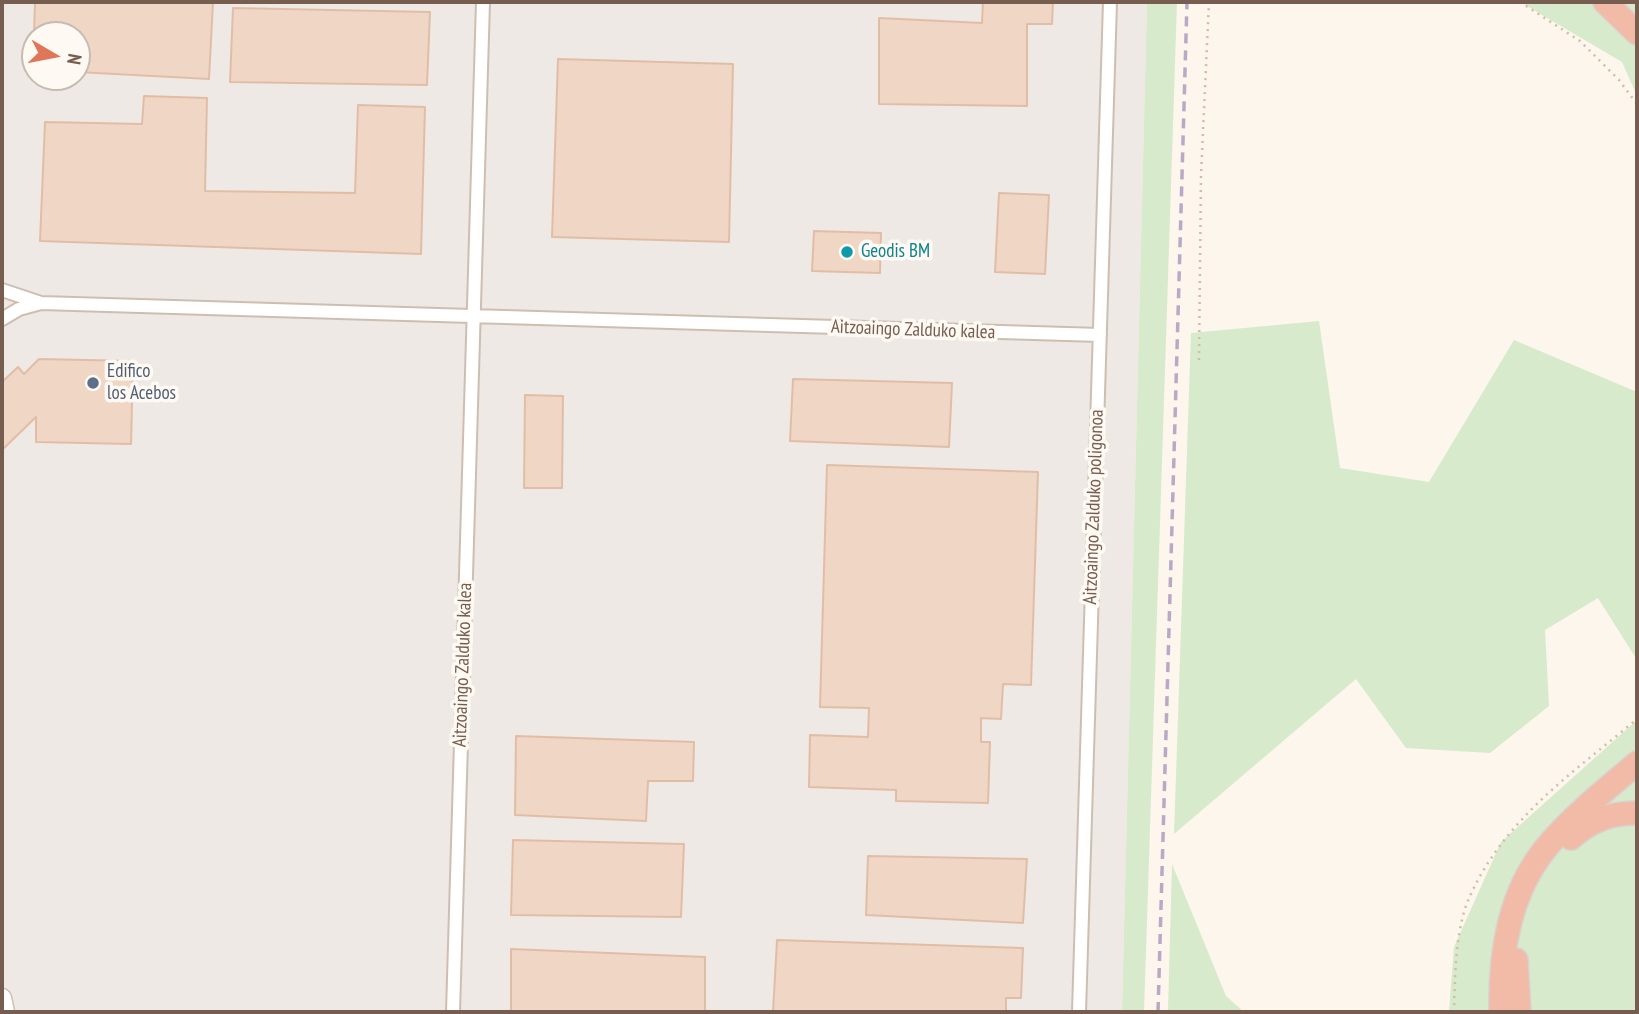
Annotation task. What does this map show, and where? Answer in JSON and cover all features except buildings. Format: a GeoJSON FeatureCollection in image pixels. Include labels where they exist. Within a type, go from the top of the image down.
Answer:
{"type":"FeatureCollection","features":[{"type":"Feature","properties":{"kind":"highway"},"geometry":{"type":"LineString","coordinates":[[1605,2],[1637,33]]}},
{"type":"Feature","properties":{"kind":"highway"},"geometry":{"type":"LineString","coordinates":[[1500,1012],[1503,948],[1513,908],[1531,870],[1549,843],[1584,808],[1637,763]]}},
{"type":"Feature","properties":{"kind":"highway"},"geometry":{"type":"LineString","coordinates":[[1519,1012],[1516,961],[1521,925],[1554,858],[1572,836],[1593,821],[1615,813],[1637,813]]}},
{"type":"Feature","properties":{"kind":"street","name":"Aitzoaingo Zalduko kalea"},"geometry":{"type":"LineString","coordinates":[[453,1012],[483,2]]}},
{"type":"Feature","properties":{"kind":"street","name":"Aitzoaingo Zalduko poligonoa"},"geometry":{"type":"LineString","coordinates":[[1079,1012],[1110,2]]}},
{"type":"Feature","properties":{"kind":"street","name":"Aitzoaingo Zalduko kalea"},"geometry":{"type":"LineString","coordinates":[[2,290],[41,303],[1100,335]]}},
{"type":"Feature","properties":{"kind":"street","name":"Aitzoaingo Zalduko kalea"},"geometry":{"type":"LineString","coordinates":[[2,319],[19,309],[41,303]]}},
{"type":"Feature","properties":{"kind":"street"},"geometry":{"type":"LineString","coordinates":[[2,998],[5,1012]]}},
{"type":"Feature","properties":{"kind":"path"},"geometry":{"type":"LineString","coordinates":[[1199,360],[1201,175],[1209,2]]}},
{"type":"Feature","properties":{"kind":"path"},"geometry":{"type":"LineString","coordinates":[[1520,2],[1580,41],[1619,80],[1637,104]]}},
{"type":"Feature","properties":{"kind":"path"},"geometry":{"type":"LineString","coordinates":[[1454,1012],[1456,952],[1469,898],[1502,842],[1545,794],[1637,719]]}},
{"type":"Feature","properties":{"kind":"shaded area"},"geometry":{"type":"Polygon","coordinates":[[[2,2],[1147,2],[1122,1012],[2,1012],[2,2]]]}},
{"type":"Feature","properties":{"kind":"green space"},"geometry":{"type":"Polygon","coordinates":[[[1147,2],[1177,2],[1144,1012],[1122,1012],[1147,2]]]}},
{"type":"Feature","properties":{"kind":"green space"},"geometry":{"type":"Polygon","coordinates":[[[1520,2],[1637,2],[1637,96],[1622,62],[1520,2]]]}},
{"type":"Feature","properties":{"kind":"green space"},"geometry":{"type":"Polygon","coordinates":[[[1319,321],[1340,468],[1429,482],[1514,340],[1637,392],[1637,660],[1598,598],[1545,630],[1549,706],[1490,753],[1406,748],[1356,679],[1174,834],[1191,333],[1319,321]]]}},
{"type":"Feature","properties":{"kind":"green space"},"geometry":{"type":"Polygon","coordinates":[[[1637,720],[1637,1012],[1449,1012],[1454,947],[1501,842],[1637,720]]]}},
{"type":"Feature","properties":{"kind":"green space"},"geometry":{"type":"Polygon","coordinates":[[[1172,864],[1226,996],[1244,1012],[1168,1012],[1172,864]]]}},
{"type":"Feature","properties":{"kind":"railway"},"geometry":{"type":"LineString","coordinates":[[1158,1012],[1187,2]]}},
{"type":"Feature","properties":{"kind":"place","name":"Geodis BM"},"geometry":{"type":"Point","coordinates":[847,252]}},
{"type":"Feature","properties":{"kind":"place","name":"Edifico los Acebos"},"geometry":{"type":"Point","coordinates":[93,383]}}]}
